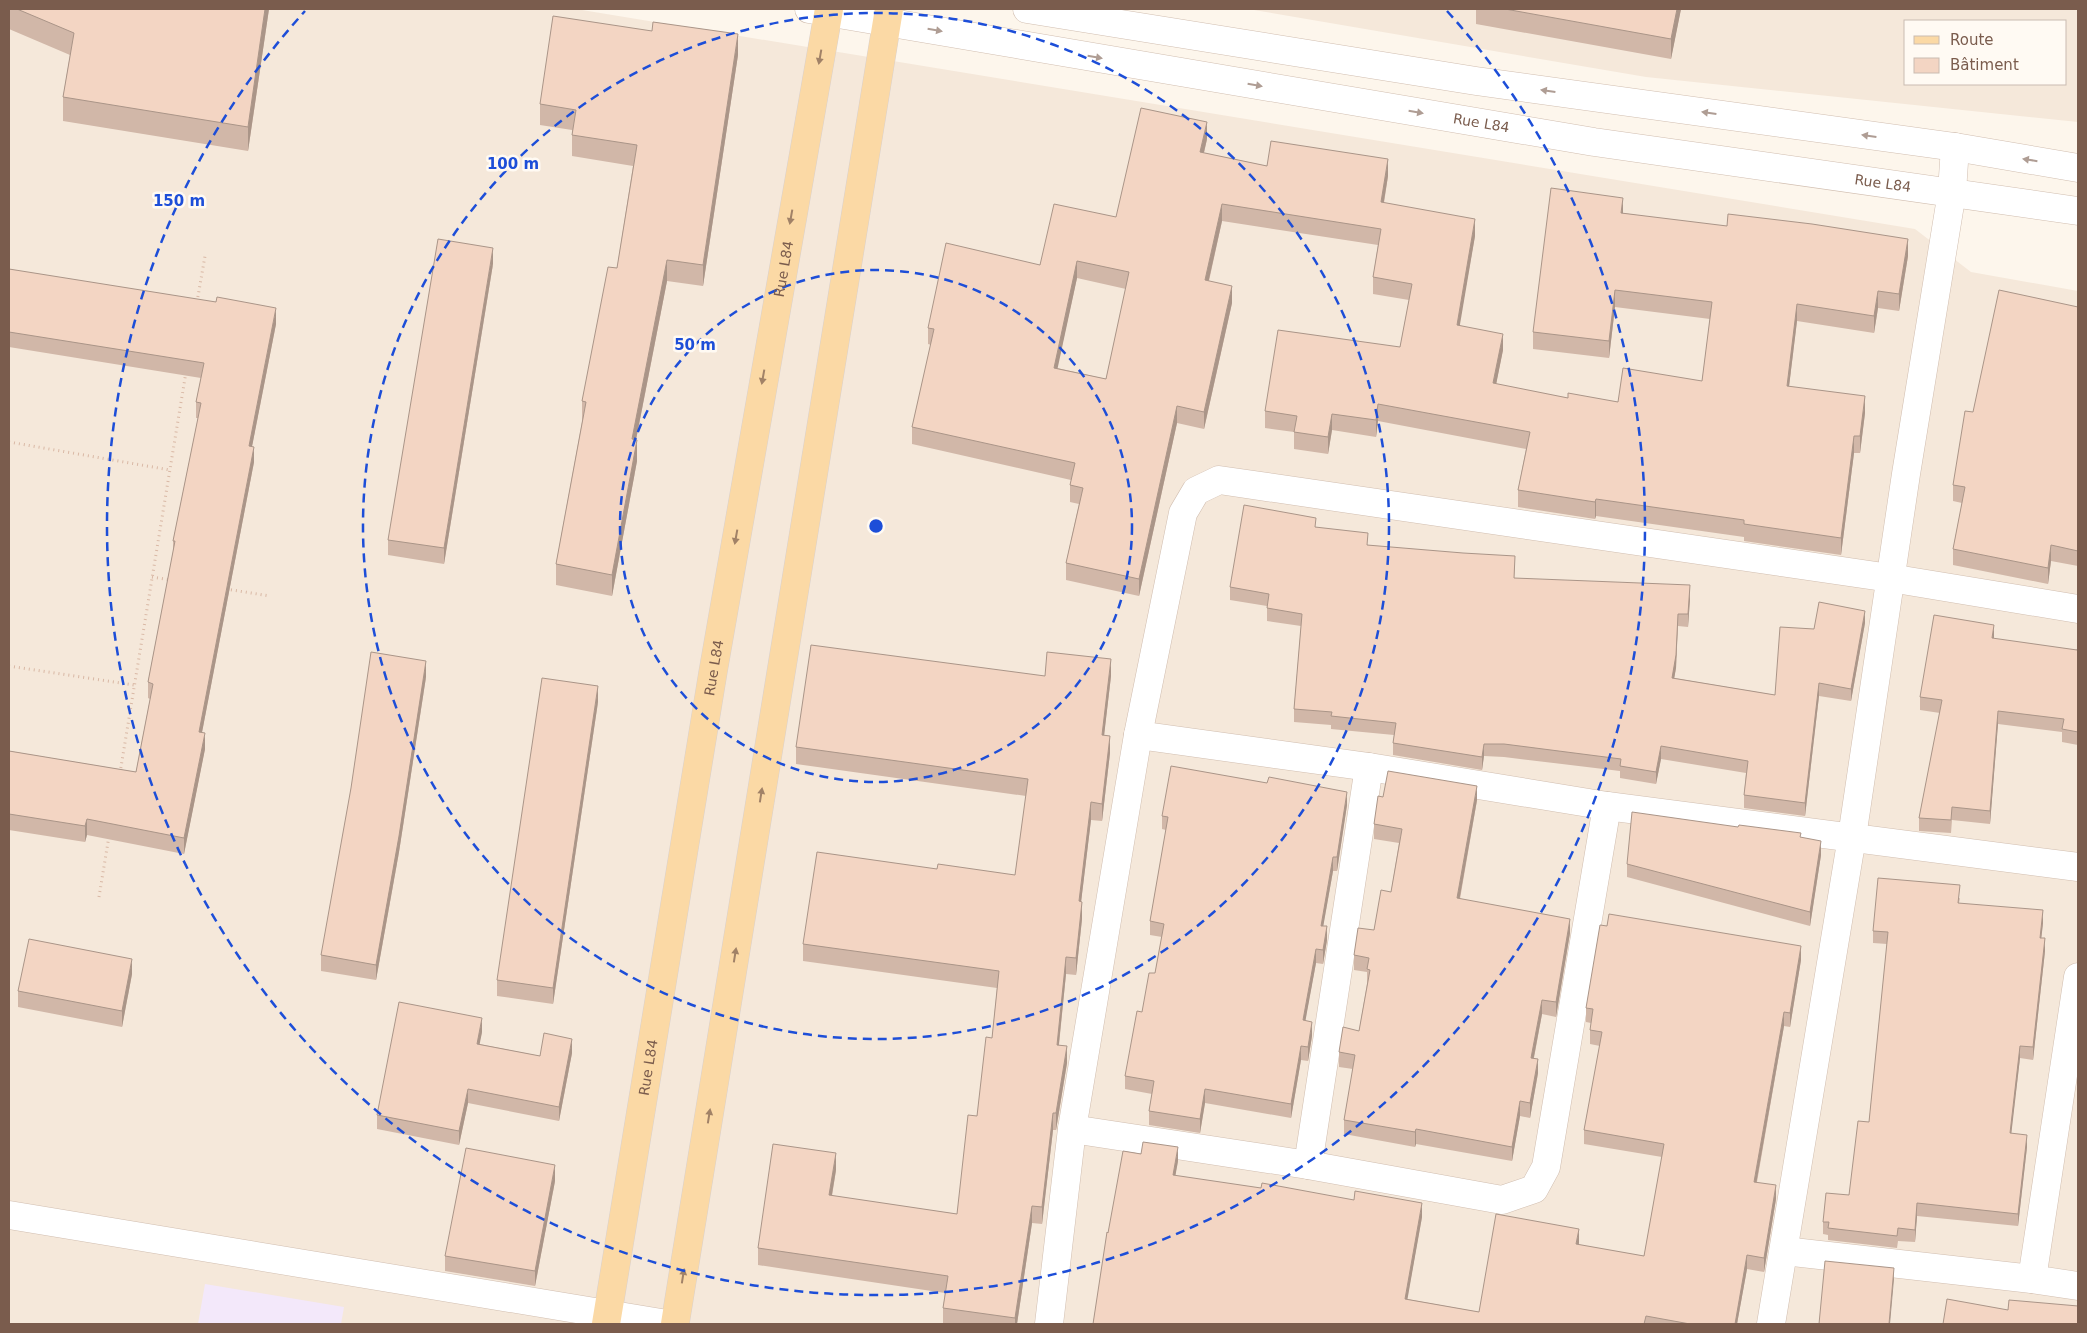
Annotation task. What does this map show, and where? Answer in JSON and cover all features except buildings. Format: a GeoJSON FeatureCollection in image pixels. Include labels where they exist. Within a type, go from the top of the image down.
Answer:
{"type":"FeatureCollection","features":[{"type":"Feature","properties":{"kind":"main road","name":"Rue L84"},"geometry":{"type":"LineString","coordinates":[[606,1319],[822,10]]}},
{"type":"Feature","properties":{"kind":"main road"},"geometry":{"type":"LineString","coordinates":[[675,1324],[888,15]]}},
{"type":"Feature","properties":{"kind":"street"},"geometry":{"type":"LineString","coordinates":[[1027,9],[1476,81],[1955,148],[2078,168]]}},
{"type":"Feature","properties":{"kind":"street","name":"Rue L84"},"geometry":{"type":"LineString","coordinates":[[822,10],[888,15],[1594,142],[2078,210]]}},
{"type":"Feature","properties":{"kind":"street"},"geometry":{"type":"LineString","coordinates":[[1771,1324],[1852,837],[1890,578],[1952,192],[1955,148]]}},
{"type":"Feature","properties":{"kind":"street"},"geometry":{"type":"LineString","coordinates":[[1049,1324],[1072,1129],[1138,735],[1183,513],[1196,491],[1219,480],[1890,578],[2078,610]]}},
{"type":"Feature","properties":{"kind":"street"},"geometry":{"type":"LineString","coordinates":[[1138,735],[1369,768],[1607,806],[2078,867]]}},
{"type":"Feature","properties":{"kind":"street"},"geometry":{"type":"LineString","coordinates":[[1308,1165],[1369,768]]}},
{"type":"Feature","properties":{"kind":"street"},"geometry":{"type":"LineString","coordinates":[[1072,1129],[1308,1165],[1502,1200],[1534,1189],[1546,1167],[1607,806]]}},
{"type":"Feature","properties":{"kind":"street"},"geometry":{"type":"LineString","coordinates":[[2032,1279],[2078,977]]}},
{"type":"Feature","properties":{"kind":"street"},"geometry":{"type":"LineString","coordinates":[[9,1215],[606,1319],[667,1324]]}},
{"type":"Feature","properties":{"kind":"street"},"geometry":{"type":"LineString","coordinates":[[1784,1251],[2032,1279],[2078,1286]]}},
{"type":"Feature","properties":{"kind":"path"},"geometry":{"type":"LineString","coordinates":[[197,304],[205,256]]}},
{"type":"Feature","properties":{"kind":"path"},"geometry":{"type":"LineString","coordinates":[[118,781],[187,363]]}},
{"type":"Feature","properties":{"kind":"path"},"geometry":{"type":"LineString","coordinates":[[9,442],[170,470]]}},
{"type":"Feature","properties":{"kind":"path"},"geometry":{"type":"LineString","coordinates":[[152,577],[172,580]]}},
{"type":"Feature","properties":{"kind":"path"},"geometry":{"type":"LineString","coordinates":[[221,588],[270,596]]}},
{"type":"Feature","properties":{"kind":"path"},"geometry":{"type":"LineString","coordinates":[[9,666],[134,685]]}},
{"type":"Feature","properties":{"kind":"path"},"geometry":{"type":"LineString","coordinates":[[99,897],[110,829]]}},
{"type":"Feature","properties":{"kind":"shaded area"},"geometry":{"type":"Polygon","coordinates":[[[9,9],[576,9],[1915,229],[1971,272],[2078,291],[2078,1324],[9,1324],[9,9]]]}},
{"type":"Feature","properties":{"kind":"shaded area"},"geometry":{"type":"Polygon","coordinates":[[[1248,9],[2078,9],[2078,122],[1646,77],[1248,9]]]}},
{"type":"Feature","properties":{"kind":"shaded area"},"geometry":{"type":"Polygon","coordinates":[[[205,1284],[344,1307],[341,1324],[198,1324],[205,1284]]]}}]}
